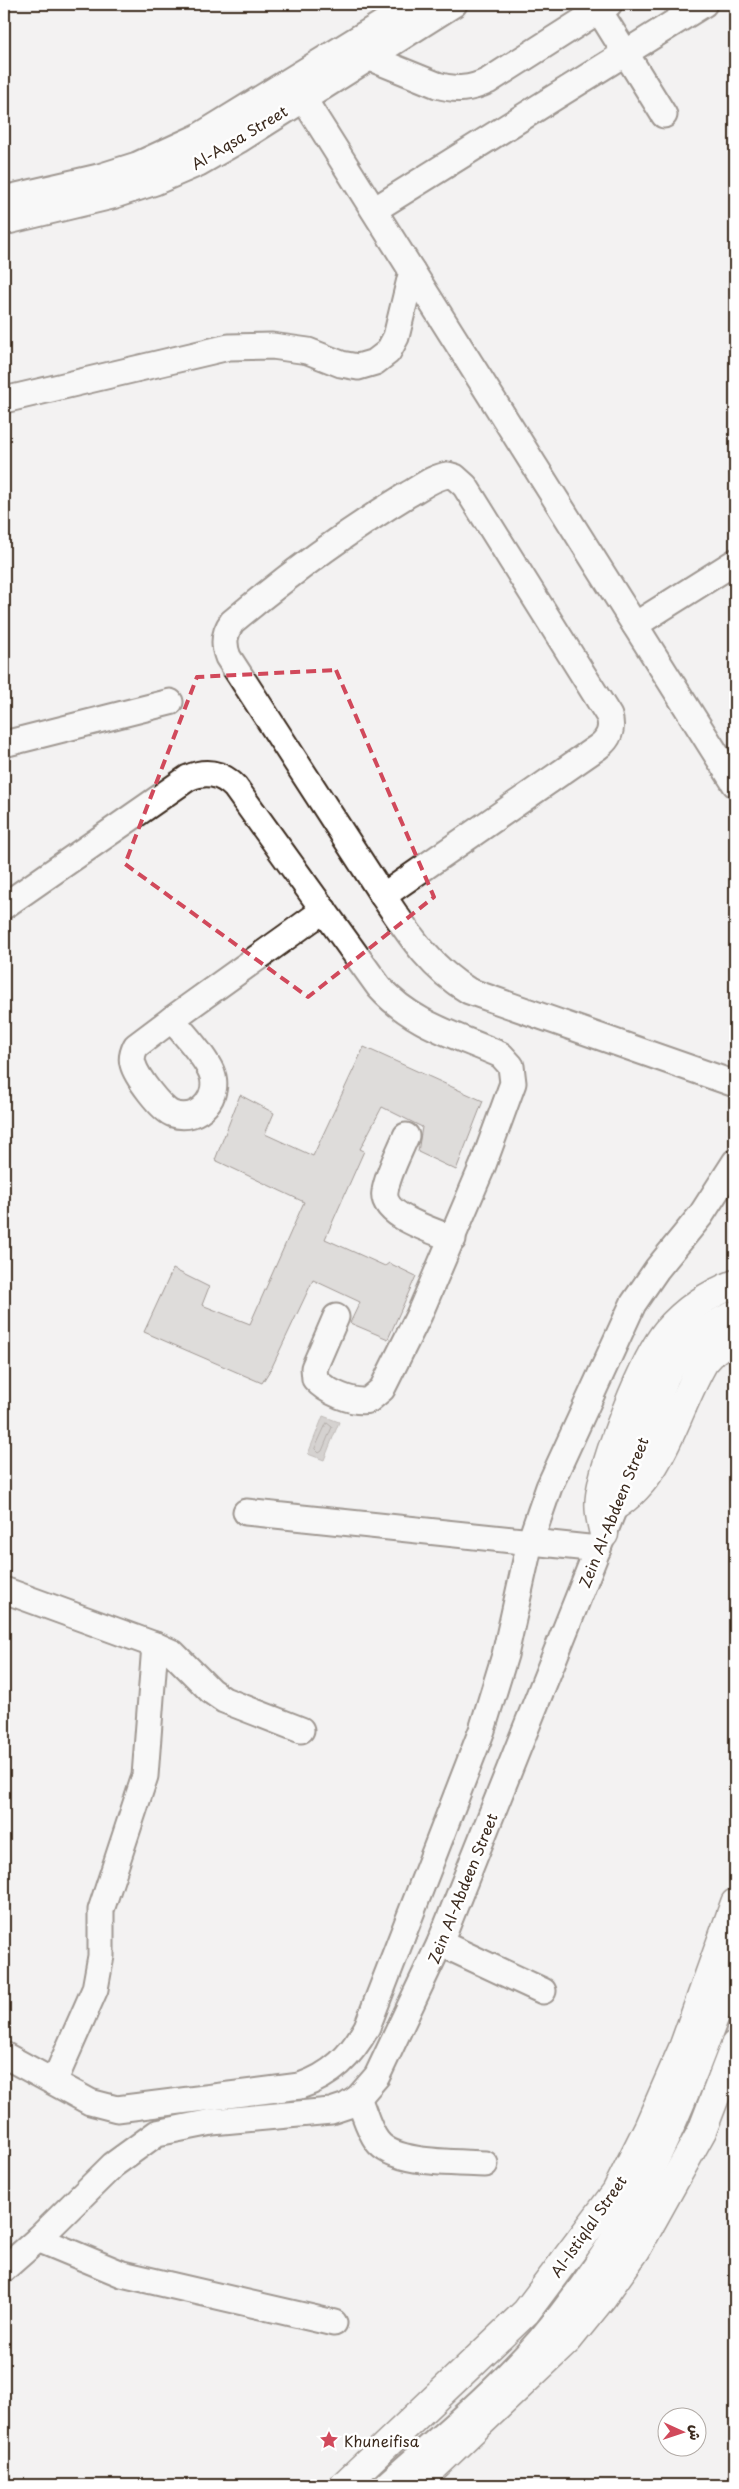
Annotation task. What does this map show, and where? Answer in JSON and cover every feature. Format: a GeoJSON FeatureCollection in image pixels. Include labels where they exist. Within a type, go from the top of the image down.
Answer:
{"type":"FeatureCollection","features":[{"type":"Feature","properties":{"kind":"highway"},"geometry":{"type":"LineString","coordinates":[[601,1542],[599,1510],[602,1486],[621,1426],[654,1349],[666,1332],[691,1307],[715,1292],[735,1284]]}},
{"type":"Feature","properties":{"kind":"highway"},"geometry":{"type":"LineString","coordinates":[[614,1506],[637,1489],[653,1468],[704,1362],[714,1351],[735,1335]]}},
{"type":"Feature","properties":{"kind":"highway","name":"Al-Istiqlal Street"},"geometry":{"type":"LineString","coordinates":[[344,2485],[526,2312],[616,2192],[648,2128],[683,2048],[735,1903]]}},
{"type":"Feature","properties":{"kind":"highway"},"geometry":{"type":"LineString","coordinates":[[415,2485],[568,2340],[602,2298],[636,2250],[702,2131],[735,2045]]}},
{"type":"Feature","properties":{"kind":"street","name":"Al-Aqsa Street"},"geometry":{"type":"LineString","coordinates":[[4,199],[99,177],[137,164],[198,137],[414,4]]}},
{"type":"Feature","properties":{"kind":"street","name":"Al-Aqsa Street"},"geometry":{"type":"LineString","coordinates":[[4,222],[112,196],[155,182],[199,163],[239,140],[454,4]]}},
{"type":"Feature","properties":{"kind":"street"},"geometry":{"type":"LineString","coordinates":[[374,210],[704,4]]}},
{"type":"Feature","properties":{"kind":"street"},"geometry":{"type":"LineString","coordinates":[[368,57],[447,88],[468,88],[488,81],[601,6],[626,53],[664,114]]}},
{"type":"Feature","properties":{"kind":"street"},"geometry":{"type":"LineString","coordinates":[[303,98],[735,784]]}},
{"type":"Feature","properties":{"kind":"street"},"geometry":{"type":"LineString","coordinates":[[4,400],[229,347],[272,346],[308,351],[342,364],[358,367],[375,362],[388,352],[396,337],[412,271]]}},
{"type":"Feature","properties":{"kind":"street"},"geometry":{"type":"LineString","coordinates":[[383,896],[598,747],[609,736],[611,729],[609,716],[465,486],[455,477],[435,478],[395,502],[317,556],[232,622],[225,635],[228,657],[383,896],[414,942],[444,975],[468,991],[735,1084]]}},
{"type":"Feature","properties":{"kind":"street"},"geometry":{"type":"LineString","coordinates":[[635,625],[735,562]]}},
{"type":"Feature","properties":{"kind":"street"},"geometry":{"type":"LineString","coordinates":[[4,744],[170,702]]}},
{"type":"Feature","properties":{"kind":"street"},"geometry":{"type":"LineString","coordinates":[[4,906],[188,778],[204,773],[221,776],[235,787],[379,987],[397,1006],[423,1023],[501,1055],[511,1066],[513,1074],[511,1091],[453,1239],[382,1389],[370,1400],[353,1400],[324,1387],[315,1379],[314,1368],[336,1317]]}},
{"type":"Feature","properties":{"kind":"street"},"geometry":{"type":"LineString","coordinates":[[172,1019],[324,910]]}},
{"type":"Feature","properties":{"kind":"street"},"geometry":{"type":"LineString","coordinates":[[406,1136],[384,1191],[386,1204],[400,1216],[453,1239]]}},
{"type":"Feature","properties":{"kind":"street"},"geometry":{"type":"LineString","coordinates":[[4,2055],[103,2107],[131,2109],[300,2086],[325,2075],[348,2056],[366,2027],[478,1739],[505,1655],[530,1542],[549,1487],[628,1313],[656,1269],[701,1215],[735,1162]]}},
{"type":"Feature","properties":{"kind":"street","name":"Zein Al-Abdeen Street"},"geometry":{"type":"LineString","coordinates":[[4,2269],[38,2239],[113,2165],[158,2133],[212,2122],[331,2111],[346,2106],[358,2098],[377,2076],[440,1943],[614,1506],[675,1360],[687,1344],[702,1331],[735,1314]]}},
{"type":"Feature","properties":{"kind":"street"},"geometry":{"type":"LineString","coordinates":[[246,1512],[530,1542],[601,1542]]}},
{"type":"Feature","properties":{"kind":"street"},"geometry":{"type":"LineString","coordinates":[[4,1590],[173,1653],[211,1691],[224,1700],[301,1730]]}},
{"type":"Feature","properties":{"kind":"street"},"geometry":{"type":"LineString","coordinates":[[54,2082],[95,1989],[101,1956],[99,1925],[101,1910],[145,1776],[155,1645]]}},
{"type":"Feature","properties":{"kind":"street"},"geometry":{"type":"LineString","coordinates":[[440,1943],[543,1991]]}},
{"type":"Feature","properties":{"kind":"street"},"geometry":{"type":"LineString","coordinates":[[386,2485],[488,2394],[518,2364],[558,2318],[612,2242],[657,2162],[697,2066],[735,1964]]}},
{"type":"Feature","properties":{"kind":"street"},"geometry":{"type":"LineString","coordinates":[[400,2485],[542,2353],[594,2288],[636,2222],[672,2154],[704,2080],[735,1994]]}},
{"type":"Feature","properties":{"kind":"street"},"geometry":{"type":"LineString","coordinates":[[358,2098],[376,2140],[392,2152],[431,2160],[485,2164]]}},
{"type":"Feature","properties":{"kind":"street"},"geometry":{"type":"LineString","coordinates":[[38,2239],[122,2274],[334,2323]]}},
{"type":"Feature","properties":{"kind":"highlighted area"},"geometry":{"type":"Polygon","coordinates":[[[336,670],[434,897],[308,997],[125,864],[197,677],[336,670]]]}},
{"type":"Feature","properties":{"kind":"water"},"geometry":{"type":"Polygon","coordinates":[[[323,1416],[339,1422],[324,1460],[308,1454],[323,1416]]]}},
{"type":"Feature","properties":{"kind":"building"},"geometry":{"type":"Polygon","coordinates":[[[364,1047],[483,1101],[456,1170],[418,1152],[422,1127],[382,1107],[360,1149],[364,1151],[325,1239],[385,1266],[389,1263],[416,1276],[388,1339],[350,1323],[360,1302],[313,1280],[272,1367],[262,1383],[144,1332],[173,1269],[209,1287],[202,1305],[250,1324],[304,1202],[215,1160],[240,1095],[274,1113],[265,1134],[313,1156],[364,1047]]]}},
{"type":"Feature","properties":{"kind":"place","name":"Khuneifisa"},"geometry":{"type":"Point","coordinates":[329,2440]}}]}
